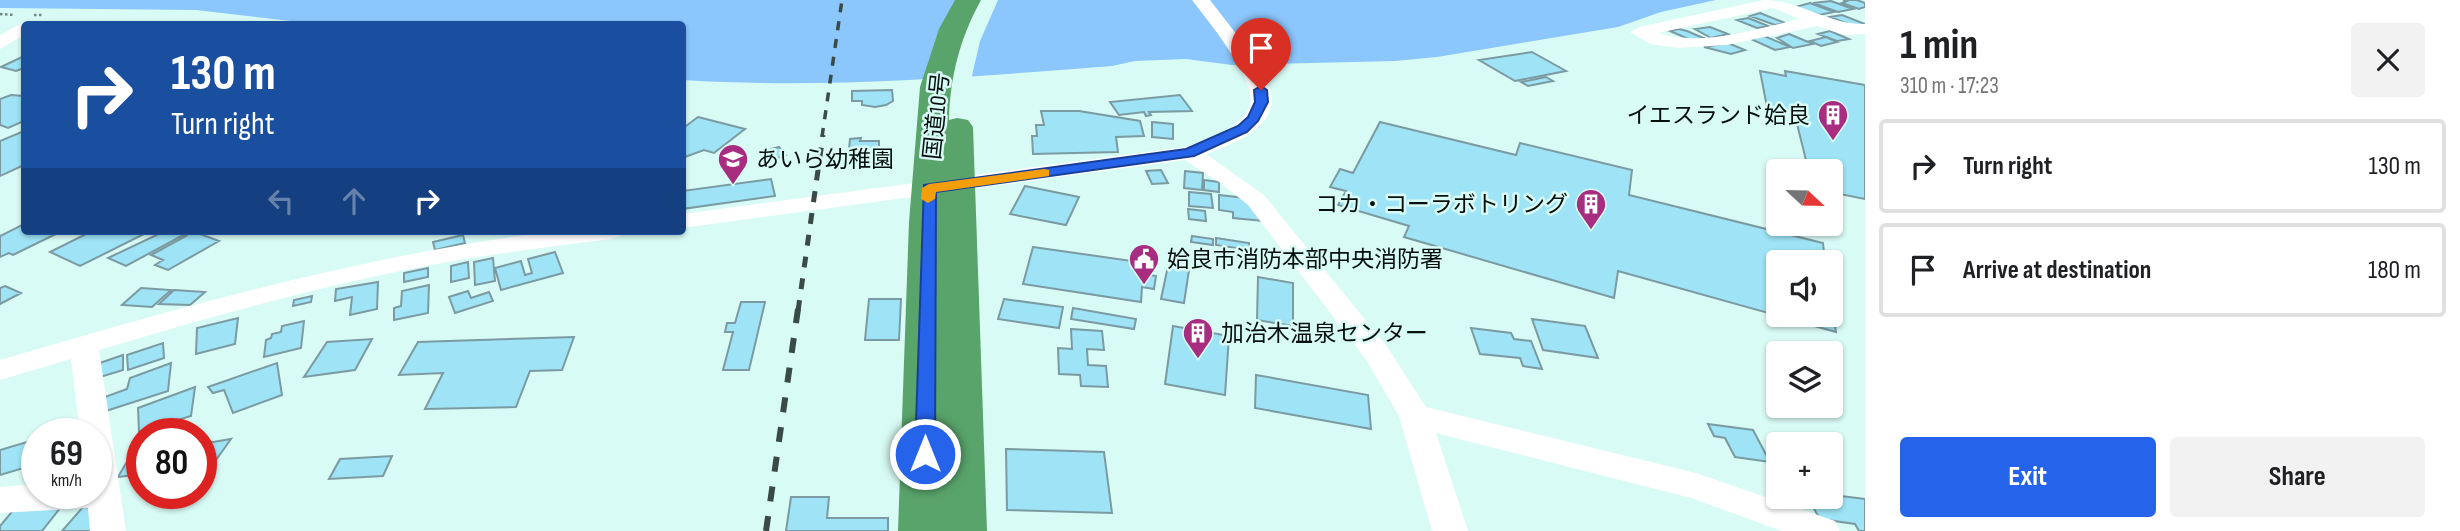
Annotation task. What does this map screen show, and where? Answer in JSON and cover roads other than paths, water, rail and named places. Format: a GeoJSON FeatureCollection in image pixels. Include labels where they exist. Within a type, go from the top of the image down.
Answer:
{"type":"FeatureCollection","features":[{"type":"Feature","properties":{"kind":"highway","name":"国道10号"},"geometry":{"type":"LineString","coordinates":[[924,531],[946,87],[952,29],[968,0]]}},
{"type":"Feature","properties":{"kind":"highway","name":"国道10号"},"geometry":{"type":"LineString","coordinates":[[946,87],[985,0]]}},
{"type":"Feature","properties":{"kind":"highway","name":"国道10号"},"geometry":{"type":"LineString","coordinates":[[943,187],[961,531]]}},
{"type":"Feature","properties":{"kind":"street"},"geometry":{"type":"LineString","coordinates":[[686,220],[1189,153],[1223,139],[1242,129],[1254,118],[1262,102],[1261,90],[1201,0]]}},
{"type":"Feature","properties":{"kind":"street"},"geometry":{"type":"LineString","coordinates":[[1819,20],[1696,45],[1647,38],[1639,32],[1781,2],[1844,30],[1865,29]]}},
{"type":"Feature","properties":{"kind":"street"},"geometry":{"type":"LineString","coordinates":[[0,43],[21,29]]}},
{"type":"Feature","properties":{"kind":"street"},"geometry":{"type":"LineString","coordinates":[[1189,153],[1196,160],[1230,178],[1256,200],[1378,355],[1415,416],[1450,531]]}},
{"type":"Feature","properties":{"kind":"street"},"geometry":{"type":"LineString","coordinates":[[0,370],[298,287],[401,262],[581,235]]}},
{"type":"Feature","properties":{"kind":"street"},"geometry":{"type":"LineString","coordinates":[[83,346],[94,418]]}},
{"type":"Feature","properties":{"kind":"street"},"geometry":{"type":"LineString","coordinates":[[1415,416],[1696,486],[1822,531]]}},
{"type":"Feature","properties":{"kind":"street"},"geometry":{"type":"LineString","coordinates":[[0,500],[21,499]]}},
{"type":"Feature","properties":{"kind":"street"},"geometry":{"type":"LineString","coordinates":[[106,509],[108,531]]}},
{"type":"Feature","properties":{"kind":"water"},"geometry":{"type":"Polygon","coordinates":[[[0,0],[1716,0],[1661,12],[1618,27],[1437,57],[1395,61],[1232,65],[1186,59],[1135,61],[1112,66],[951,78],[790,83],[686,80],[686,21],[291,21],[196,10],[0,8],[0,0]]]}},
{"type":"Feature","properties":{"kind":"railway"},"geometry":{"type":"LineString","coordinates":[[822,137],[842,0]]}},
{"type":"Feature","properties":{"kind":"railway"},"geometry":{"type":"LineString","coordinates":[[798,311],[823,135]]}},
{"type":"Feature","properties":{"kind":"railway"},"geometry":{"type":"LineString","coordinates":[[766,531],[798,309]]}},
{"type":"Feature","properties":{"kind":"place","name":"イエスランド姶良"},"geometry":{"type":"Point","coordinates":[1833,142]}},
{"type":"Feature","properties":{"kind":"place","name":"あいら幼稚園"},"geometry":{"type":"Point","coordinates":[733,186]}},
{"type":"Feature","properties":{"kind":"place","name":"コカ・コーラボトリング"},"geometry":{"type":"Point","coordinates":[1591,231]}},
{"type":"Feature","properties":{"kind":"place","name":"姶良市消防本部中央消防署"},"geometry":{"type":"Point","coordinates":[1144,286]}},
{"type":"Feature","properties":{"kind":"place","name":"加治木温泉センター"},"geometry":{"type":"Point","coordinates":[1198,360]}}]}
